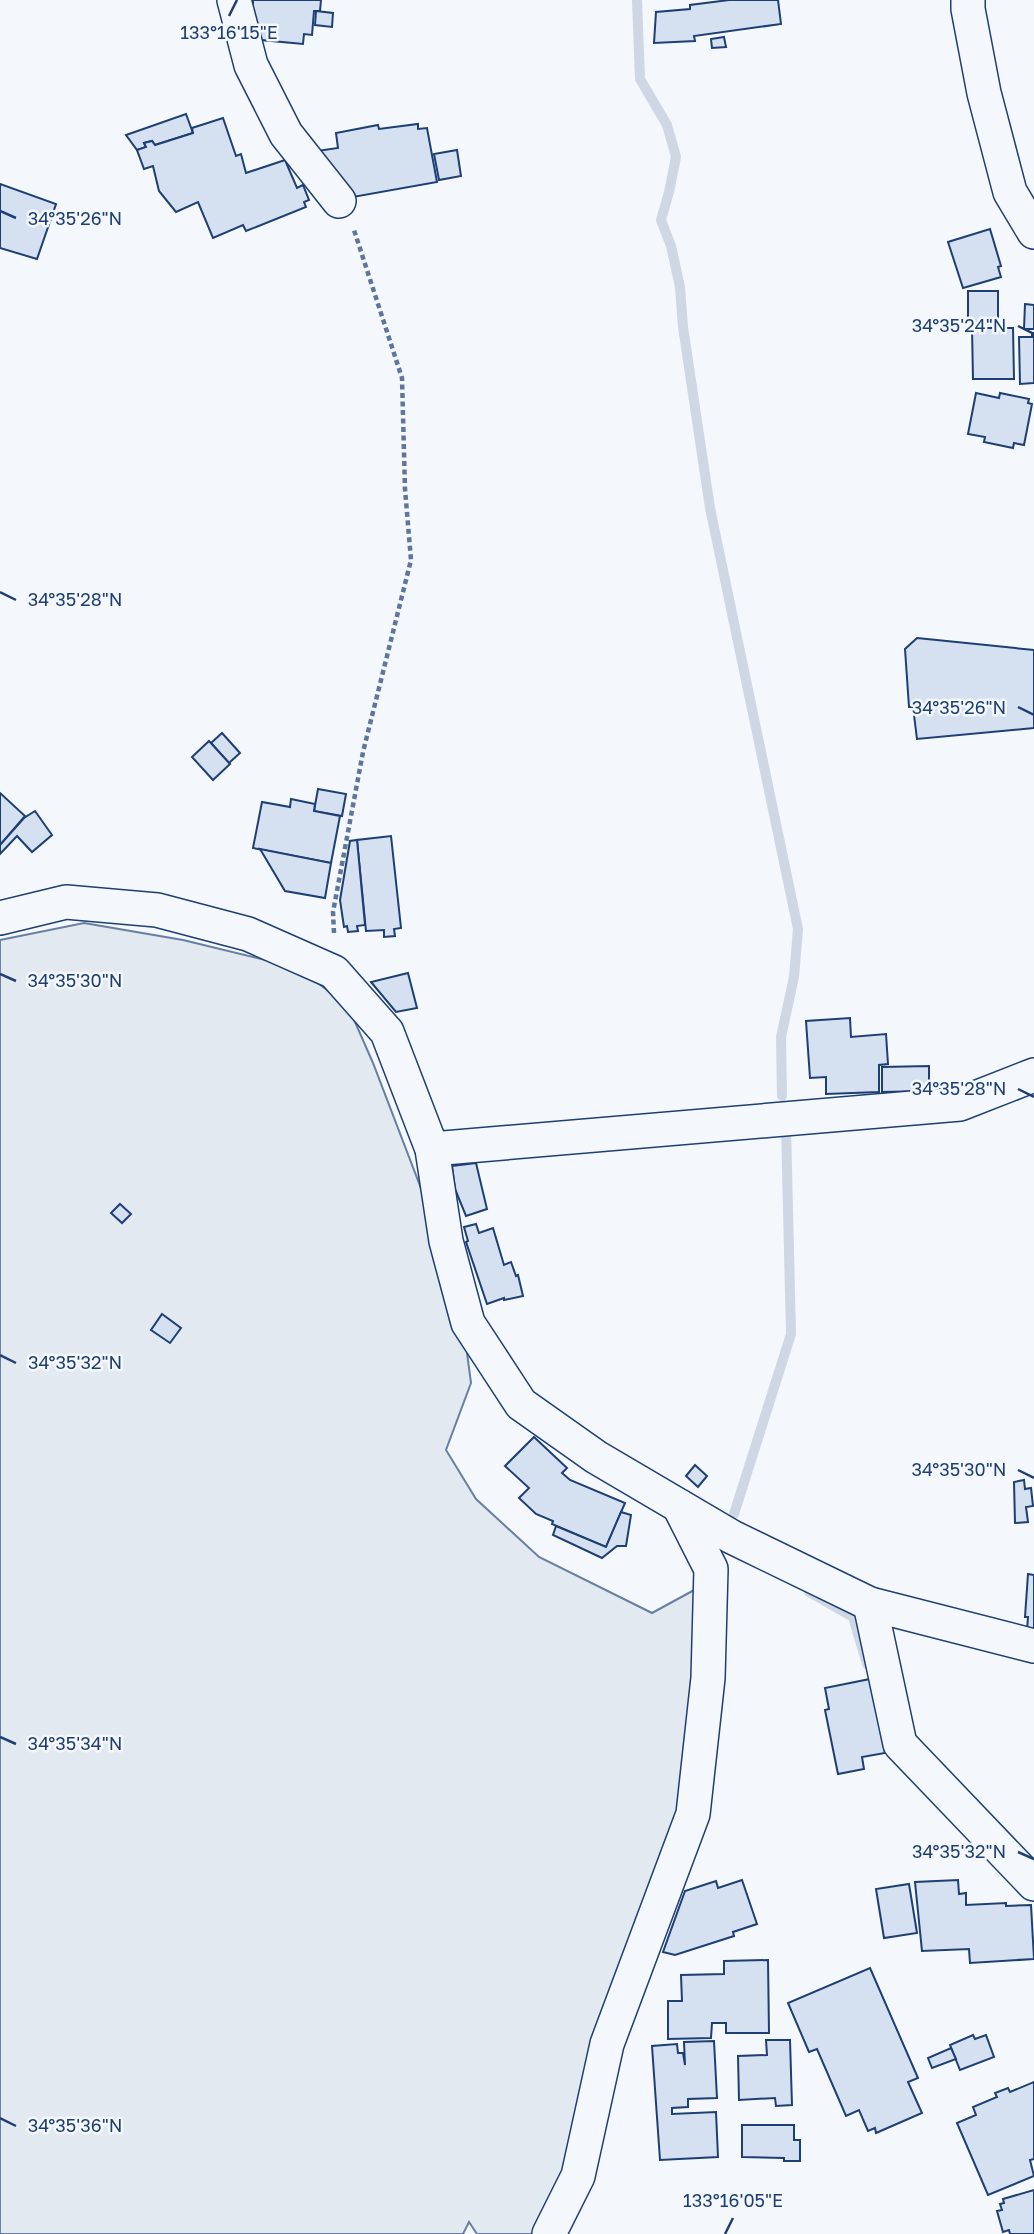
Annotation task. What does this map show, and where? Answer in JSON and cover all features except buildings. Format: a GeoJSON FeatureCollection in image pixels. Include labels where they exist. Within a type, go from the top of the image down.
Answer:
{"type":"FeatureCollection","features":[{"type":"Feature","properties":{"kind":"street"},"geometry":{"type":"LineString","coordinates":[[234,0],[251,65],[286,134],[339,201]]}},
{"type":"Feature","properties":{"kind":"street"},"geometry":{"type":"LineString","coordinates":[[968,0],[984,93],[1010,192],[1034,232]]}},
{"type":"Feature","properties":{"kind":"street"},"geometry":{"type":"LineString","coordinates":[[0,918],[66,902],[157,909],[248,934],[334,972],[387,1032],[432,1149],[446,1241],[468,1323],[521,1404],[596,1457],[732,1537],[870,1604],[1034,1646]]}},
{"type":"Feature","properties":{"kind":"street"},"geometry":{"type":"LineString","coordinates":[[432,1149],[960,1104],[1034,1075]]}},
{"type":"Feature","properties":{"kind":"street"},"geometry":{"type":"LineString","coordinates":[[548,2234],[578,2176],[607,2044],[692,1814],[708,1678],[711,1569],[679,1506]]}},
{"type":"Feature","properties":{"kind":"street"},"geometry":{"type":"LineString","coordinates":[[870,1604],[900,1744],[1034,1884]]}},
{"type":"Feature","properties":{"kind":"path"},"geometry":{"type":"LineString","coordinates":[[334,972],[336,961],[333,912],[363,752],[411,560],[405,489],[402,378],[351,222],[339,201]]}},
{"type":"Feature","properties":{"kind":"shaded area"},"geometry":{"type":"Polygon","coordinates":[[[84,923],[183,940],[298,968],[348,1006],[373,1063],[458,1285],[471,1383],[446,1450],[476,1499],[539,1557],[652,1613],[696,1589],[700,1687],[681,1813],[564,2234],[477,2234],[469,2222],[463,2234],[0,2234],[0,940],[84,923]]]}},
{"type":"Feature","properties":{"kind":"waterway"},"geometry":{"type":"LineString","coordinates":[[637,0],[640,79],[667,125],[676,157],[661,220],[671,246],[680,287],[683,327],[710,508],[798,929],[794,977],[781,1037],[782,1096]]}},
{"type":"Feature","properties":{"kind":"waterway"},"geometry":{"type":"LineString","coordinates":[[734,1514],[791,1334],[786,1127]]}},
{"type":"Feature","properties":{"kind":"waterway"},"geometry":{"type":"LineString","coordinates":[[809,1592],[853,1617],[867,1664]]}}]}
